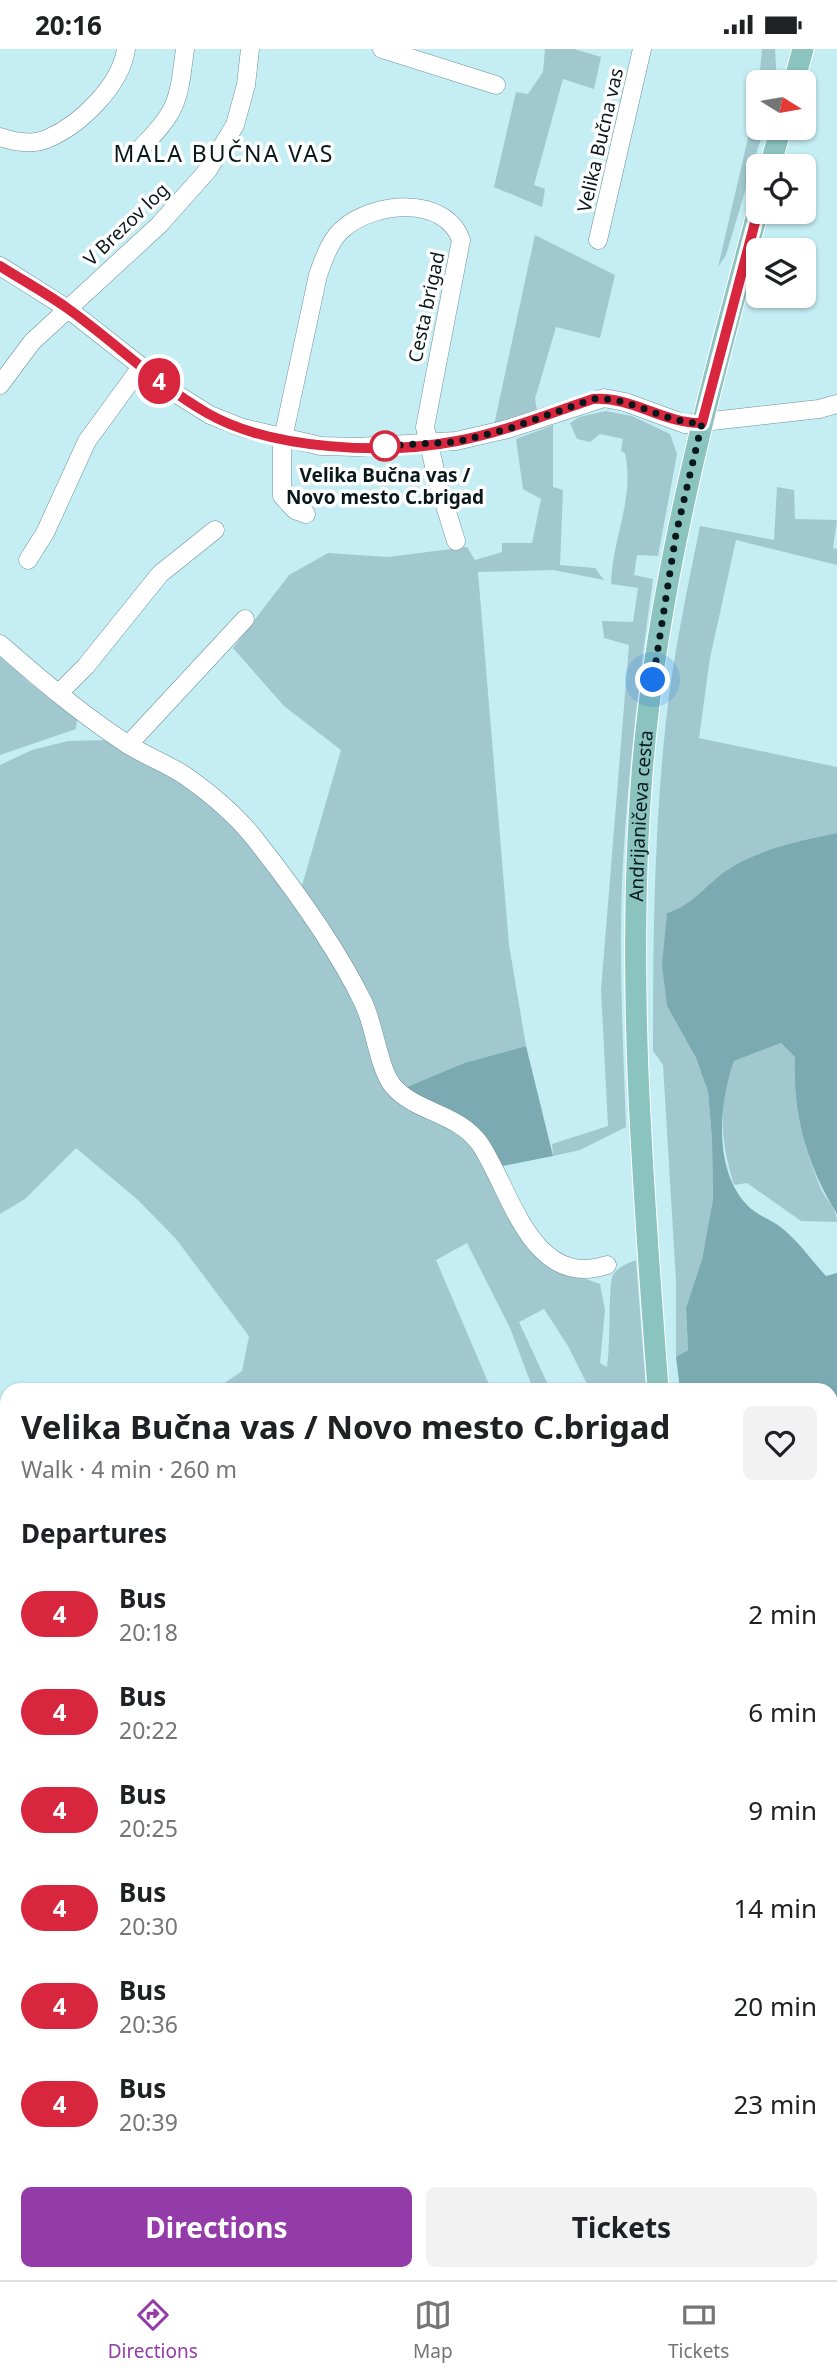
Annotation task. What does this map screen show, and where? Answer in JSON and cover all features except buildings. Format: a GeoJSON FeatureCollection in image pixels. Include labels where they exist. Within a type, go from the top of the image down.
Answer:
{"type":"FeatureCollection","features":[{"type":"Feature","properties":{"kind":"main road"},"geometry":{"type":"LineString","coordinates":[[797,70],[803,49]]}},
{"type":"Feature","properties":{"kind":"main road","name":"Andrijaničeva cesta"},"geometry":{"type":"LineString","coordinates":[[658,1383],[638,1110],[636,913],[641,787],[656,657],[676,534],[755,224]]}},
{"type":"Feature","properties":{"kind":"street"},"geometry":{"type":"LineString","coordinates":[[0,137],[20,143],[48,139],[107,94],[126,49]]}},
{"type":"Feature","properties":{"kind":"street"},"geometry":{"type":"LineString","coordinates":[[138,151],[163,126],[178,103],[185,49]]}},
{"type":"Feature","properties":{"kind":"street","name":"V Brezov log"},"geometry":{"type":"LineString","coordinates":[[68,309],[159,225],[208,170],[235,125],[246,85],[250,49]]}},
{"type":"Feature","properties":{"kind":"street"},"geometry":{"type":"LineString","coordinates":[[382,49],[496,85]]}},
{"type":"Feature","properties":{"kind":"street","name":"Velika Bučna vas"},"geometry":{"type":"LineString","coordinates":[[598,240],[642,49]]}},
{"type":"Feature","properties":{"kind":"street","name":"Cesta brigad"},"geometry":{"type":"LineString","coordinates":[[306,514],[295,510],[282,496],[283,439],[318,275],[327,251],[342,229],[362,217],[399,207],[440,215],[451,222],[461,240],[425,427],[456,541]]}},
{"type":"Feature","properties":{"kind":"street"},"geometry":{"type":"LineString","coordinates":[[0,266],[68,309],[141,367],[210,415],[283,439],[333,447],[428,445],[508,429],[593,399],[614,399],[685,423],[702,423],[837,404]]}},
{"type":"Feature","properties":{"kind":"street"},"geometry":{"type":"LineString","coordinates":[[0,385],[32,342],[68,309]]}},
{"type":"Feature","properties":{"kind":"street"},"geometry":{"type":"LineString","coordinates":[[28,560],[53,516],[87,441],[141,367]]}},
{"type":"Feature","properties":{"kind":"street"},"geometry":{"type":"LineString","coordinates":[[59,693],[86,666],[160,574],[215,530]]}},
{"type":"Feature","properties":{"kind":"street"},"geometry":{"type":"LineString","coordinates":[[128,745],[244,618]]}},
{"type":"Feature","properties":{"kind":"street"},"geometry":{"type":"LineString","coordinates":[[0,644],[128,745],[184,775],[230,812],[253,837],[288,885],[363,1002],[375,1028],[387,1076],[393,1085],[407,1099],[466,1128],[480,1143],[515,1214],[544,1252],[572,1269],[588,1271],[607,1265]]}},
{"type":"Feature","properties":{"kind":"shaded area"},"geometry":{"type":"Polygon","coordinates":[[[545,49],[574,49],[601,57],[594,89],[563,79],[534,185],[545,189],[542,207],[494,187],[516,92],[528,94],[543,72],[545,49]]]}},
{"type":"Feature","properties":{"kind":"shaded area"},"geometry":{"type":"Polygon","coordinates":[[[762,49],[775,49],[776,70],[760,70],[762,49]]]}},
{"type":"Feature","properties":{"kind":"shaded area"},"geometry":{"type":"Polygon","coordinates":[[[748,140],[760,140],[756,154],[746,154],[746,188],[726,255],[718,267],[748,140]]]}},
{"type":"Feature","properties":{"kind":"shaded area"},"geometry":{"type":"Polygon","coordinates":[[[535,235],[615,275],[600,338],[556,327],[535,399],[537,410],[494,425],[535,235]]]}},
{"type":"Feature","properties":{"kind":"shaded area"},"geometry":{"type":"Polygon","coordinates":[[[606,411],[632,416],[670,434],[677,454],[658,556],[637,555],[634,575],[653,579],[634,730],[622,881],[621,973],[626,1127],[580,1150],[553,1156],[552,1144],[608,1126],[601,990],[629,645],[604,638],[602,621],[633,622],[638,588],[611,584],[627,486],[625,453],[621,451],[623,439],[600,434],[590,442],[577,439],[570,423],[579,417],[606,411]]]}},
{"type":"Feature","properties":{"kind":"shaded area"},"geometry":{"type":"Polygon","coordinates":[[[553,425],[553,487],[563,490],[560,565],[595,568],[604,580],[553,570],[478,572],[509,945],[526,1046],[464,1063],[402,1089],[299,896],[341,750],[284,706],[233,648],[289,575],[328,553],[388,557],[467,547],[475,560],[502,552],[502,543],[532,543],[541,499],[523,489],[516,439],[553,425]]]}},
{"type":"Feature","properties":{"kind":"shaded area"},"geometry":{"type":"Polygon","coordinates":[[[777,487],[794,490],[795,519],[837,520],[833,548],[837,549],[837,565],[736,540],[710,658],[699,738],[837,767],[837,833],[793,843],[751,857],[724,872],[683,906],[667,913],[667,1006],[696,1058],[708,1092],[712,1139],[713,1199],[702,1259],[686,1308],[688,1350],[676,1357],[676,1281],[663,1065],[653,1051],[657,845],[666,721],[676,647],[700,526],[774,540],[777,487]]]}},
{"type":"Feature","properties":{"kind":"shaded area"},"geometry":{"type":"Polygon","coordinates":[[[0,654],[29,682],[77,719],[76,729],[0,755],[0,654]]]}},
{"type":"Feature","properties":{"kind":"shaded area"},"geometry":{"type":"Polygon","coordinates":[[[109,740],[202,796],[243,835],[313,928],[358,998],[381,1074],[470,1139],[497,1188],[572,1274],[600,1284],[605,1310],[600,1363],[607,1367],[611,1281],[618,1270],[636,1260],[646,1383],[586,1383],[568,1346],[544,1309],[519,1322],[547,1383],[531,1383],[510,1328],[467,1243],[436,1260],[488,1383],[225,1383],[242,1371],[249,1336],[176,1239],[138,1200],[76,1148],[25,1199],[0,1214],[0,765],[32,750],[68,741],[109,740]]]}},
{"type":"Feature","properties":{"kind":"shaded area"},"geometry":{"type":"Polygon","coordinates":[[[837,833],[837,1214],[817,1177],[804,1139],[796,1098],[795,1057],[781,1043],[734,1061],[725,1096],[722,1135],[729,1173],[736,1190],[747,1205],[789,1234],[826,1276],[837,1273],[837,1383],[679,1383],[676,1357],[688,1350],[686,1308],[702,1259],[713,1199],[712,1139],[708,1092],[696,1058],[667,1006],[662,965],[667,913],[683,906],[737,864],[793,843],[837,833]]]}},
{"type":"Feature","properties":{"kind":"shaded area"},"geometry":{"type":"Polygon","coordinates":[[[781,1043],[795,1057],[795,1091],[804,1140],[821,1189],[834,1209],[837,1222],[801,1221],[747,1183],[734,1185],[726,1153],[723,1108],[734,1061],[781,1043]]]}},
{"type":"Feature","properties":{"kind":"shaded area"},"geometry":{"type":"Polygon","coordinates":[[[526,1046],[553,1156],[498,1167],[477,1131],[402,1089],[464,1063],[526,1046]]]}},
{"type":"Feature","properties":{"kind":"bus line","name":"4"},"geometry":{"type":"LineString","coordinates":[[0,266],[68,309],[175,393],[210,415],[243,428],[321,446],[428,445],[456,442],[508,429],[593,399],[604,398],[625,402],[685,423],[702,423],[755,224]]}},
{"type":"Feature","properties":{"kind":"place","name":"Velika Bučna vas / Novo mesto C.brigad"},"geometry":{"type":"Point","coordinates":[385,446]}},
{"type":"Feature","properties":{"kind":"district","name":"MALA BUČNA VAS"},"geometry":{"type":"Point","coordinates":[224,154]}},
{"type":"Feature","properties":{"kind":"route"},"geometry":{"type":"LineString","coordinates":[[385,446],[380,446],[456,442],[508,429],[593,399],[604,398],[625,402],[685,423],[702,423],[676,534],[653,680]]}}]}
